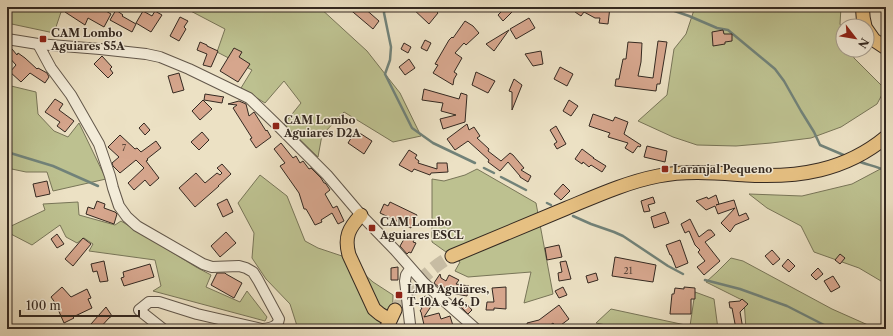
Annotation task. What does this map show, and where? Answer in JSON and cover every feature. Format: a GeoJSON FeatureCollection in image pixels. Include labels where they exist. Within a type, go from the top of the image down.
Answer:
{"type":"FeatureCollection","features":[{"type":"Feature","properties":{"kind":"main road"},"geometry":{"type":"LineString","coordinates":[[863,18],[862,12],[864,7]]}},
{"type":"Feature","properties":{"kind":"main road"},"geometry":{"type":"LineString","coordinates":[[875,41],[886,48]]}},
{"type":"Feature","properties":{"kind":"main road"},"geometry":{"type":"LineString","coordinates":[[452,256],[610,190],[648,179],[670,174],[692,173],[776,176],[792,175],[826,169],[861,154],[886,137]]}},
{"type":"Feature","properties":{"kind":"main road"},"geometry":{"type":"LineString","coordinates":[[361,215],[352,226],[348,236],[347,247],[349,255],[374,309],[391,320]]}},
{"type":"Feature","properties":{"kind":"street"},"geometry":{"type":"LineString","coordinates":[[7,39],[38,44],[100,49],[160,57],[189,69],[249,98],[318,166],[361,215],[395,250],[410,269],[433,292],[476,329]]}},
{"type":"Feature","properties":{"kind":"street"},"geometry":{"type":"LineString","coordinates":[[38,44],[51,68],[71,95],[99,144],[110,176],[112,188],[119,206],[127,217],[137,226],[203,264],[212,267],[239,266],[253,272],[279,319],[279,322],[274,327],[262,329],[197,314],[160,302],[149,302],[139,310],[163,329]]}},
{"type":"Feature","properties":{"kind":"street"},"geometry":{"type":"LineString","coordinates":[[410,269],[406,275],[405,281],[410,324]]}},
{"type":"Feature","properties":{"kind":"green space"},"geometry":{"type":"Polygon","coordinates":[[[7,7],[107,7],[61,12],[54,33],[7,23],[7,7]]]}},
{"type":"Feature","properties":{"kind":"green space"},"geometry":{"type":"Polygon","coordinates":[[[183,7],[319,7],[367,51],[400,93],[421,136],[393,142],[344,112],[322,135],[318,157],[284,124],[301,103],[284,81],[265,103],[241,88],[252,70],[217,52],[225,29],[183,7]]]}},
{"type":"Feature","properties":{"kind":"green space"},"geometry":{"type":"Polygon","coordinates":[[[690,7],[841,7],[840,18],[835,18],[835,58],[854,58],[885,89],[877,104],[841,127],[811,138],[736,146],[697,145],[673,137],[638,121],[667,95],[674,49],[686,34],[694,10],[690,7]]]}},
{"type":"Feature","properties":{"kind":"green space"},"geometry":{"type":"Polygon","coordinates":[[[7,85],[36,92],[38,114],[54,131],[68,137],[79,123],[106,179],[53,191],[47,172],[26,172],[7,168],[7,85]]]}},
{"type":"Feature","properties":{"kind":"green space"},"geometry":{"type":"Polygon","coordinates":[[[886,166],[886,284],[859,268],[814,252],[801,226],[767,208],[749,194],[802,196],[852,184],[886,166]]]}},
{"type":"Feature","properties":{"kind":"green space"},"geometry":{"type":"Polygon","coordinates":[[[477,169],[536,203],[553,294],[524,303],[531,272],[468,277],[455,271],[460,262],[432,242],[432,179],[444,181],[465,175],[477,169]]]}},
{"type":"Feature","properties":{"kind":"green space"},"geometry":{"type":"Polygon","coordinates":[[[260,175],[287,196],[305,241],[318,248],[345,257],[373,282],[393,295],[392,329],[298,329],[290,304],[266,279],[252,258],[254,233],[238,203],[260,175]]]}},
{"type":"Feature","properties":{"kind":"green space"},"geometry":{"type":"Polygon","coordinates":[[[78,202],[79,215],[115,225],[121,221],[211,275],[206,287],[240,302],[247,291],[267,317],[265,321],[153,291],[161,286],[155,260],[89,251],[93,244],[84,238],[77,243],[66,237],[60,225],[32,245],[7,232],[7,228],[45,210],[43,204],[78,202]]]}},
{"type":"Feature","properties":{"kind":"green space"},"geometry":{"type":"Polygon","coordinates":[[[731,258],[743,261],[832,309],[877,329],[746,329],[744,301],[706,282],[731,258]]]}},
{"type":"Feature","properties":{"kind":"green space"},"geometry":{"type":"Polygon","coordinates":[[[695,292],[714,299],[718,329],[626,329],[596,323],[611,309],[690,326],[695,292]]]}},
{"type":"Feature","properties":{"kind":"building"},"geometry":{"type":"Polygon","coordinates":[[[68,7],[99,7],[111,14],[104,27],[88,18],[85,25],[65,12],[68,7]]]}},
{"type":"Feature","properties":{"kind":"building"},"geometry":{"type":"Polygon","coordinates":[[[347,7],[363,7],[379,21],[373,29],[347,7]]]}},
{"type":"Feature","properties":{"kind":"building"},"geometry":{"type":"Polygon","coordinates":[[[411,7],[432,7],[438,13],[429,24],[411,7]]]}},
{"type":"Feature","properties":{"kind":"building"},"geometry":{"type":"Polygon","coordinates":[[[506,7],[517,7],[503,21],[498,15],[506,7]]]}},
{"type":"Feature","properties":{"kind":"building"},"geometry":{"type":"Polygon","coordinates":[[[574,7],[610,7],[608,24],[599,23],[600,18],[595,18],[584,12],[581,16],[575,12],[577,8],[574,7]]]}},
{"type":"Feature","properties":{"kind":"building"},"geometry":{"type":"Polygon","coordinates":[[[116,10],[123,15],[122,16],[136,24],[132,32],[110,20],[116,10]]]}},
{"type":"Feature","properties":{"kind":"building"},"geometry":{"type":"Polygon","coordinates":[[[143,11],[152,16],[155,11],[162,15],[151,32],[136,23],[143,11]]]}},
{"type":"Feature","properties":{"kind":"building"},"geometry":{"type":"Polygon","coordinates":[[[180,17],[188,21],[184,27],[186,29],[179,41],[170,36],[180,17]]]}},
{"type":"Feature","properties":{"kind":"building"},"geometry":{"type":"Polygon","coordinates":[[[529,18],[535,28],[516,39],[510,29],[529,18]]]}},
{"type":"Feature","properties":{"kind":"building"},"geometry":{"type":"Polygon","coordinates":[[[465,21],[473,26],[479,33],[466,45],[464,43],[455,53],[462,58],[454,72],[457,74],[453,85],[433,73],[438,65],[435,64],[449,40],[452,37],[453,38],[465,21]]]}},
{"type":"Feature","properties":{"kind":"building"},"geometry":{"type":"Polygon","coordinates":[[[509,30],[494,51],[486,44],[509,30]]]}},
{"type":"Feature","properties":{"kind":"building"},"geometry":{"type":"Polygon","coordinates":[[[723,30],[724,34],[732,34],[732,41],[713,46],[712,32],[723,30]]]}},
{"type":"Feature","properties":{"kind":"building"},"geometry":{"type":"Polygon","coordinates":[[[425,40],[431,43],[427,51],[421,48],[425,40]]]}},
{"type":"Feature","properties":{"kind":"building"},"geometry":{"type":"Polygon","coordinates":[[[658,41],[667,42],[660,84],[657,84],[656,91],[615,86],[616,79],[619,79],[623,59],[626,59],[628,42],[642,43],[641,62],[638,76],[653,78],[658,41]]]}},
{"type":"Feature","properties":{"kind":"building"},"geometry":{"type":"Polygon","coordinates":[[[200,42],[218,51],[211,67],[203,65],[207,54],[197,50],[200,42]]]}},
{"type":"Feature","properties":{"kind":"building"},"geometry":{"type":"Polygon","coordinates":[[[404,43],[411,47],[408,53],[401,49],[404,43]]]}},
{"type":"Feature","properties":{"kind":"building"},"geometry":{"type":"Polygon","coordinates":[[[234,48],[242,52],[239,57],[250,64],[238,82],[220,71],[234,48]]]}},
{"type":"Feature","properties":{"kind":"building"},"geometry":{"type":"Polygon","coordinates":[[[12,49],[17,55],[18,53],[37,69],[38,68],[47,73],[49,77],[45,83],[30,73],[21,82],[10,72],[16,65],[7,55],[7,53],[12,49]]]}},
{"type":"Feature","properties":{"kind":"building"},"geometry":{"type":"Polygon","coordinates":[[[541,51],[543,64],[533,66],[525,54],[541,51]]]}},
{"type":"Feature","properties":{"kind":"building"},"geometry":{"type":"Polygon","coordinates":[[[102,56],[112,67],[110,69],[113,73],[108,78],[94,64],[102,56]]]}},
{"type":"Feature","properties":{"kind":"building"},"geometry":{"type":"Polygon","coordinates":[[[409,59],[415,68],[405,75],[399,67],[409,59]]]}},
{"type":"Feature","properties":{"kind":"building"},"geometry":{"type":"Polygon","coordinates":[[[560,67],[573,74],[567,86],[554,79],[560,67]]]}},
{"type":"Feature","properties":{"kind":"building"},"geometry":{"type":"Polygon","coordinates":[[[476,72],[495,81],[488,93],[472,85],[476,72]]]}},
{"type":"Feature","properties":{"kind":"building"},"geometry":{"type":"Polygon","coordinates":[[[179,73],[184,90],[173,93],[168,76],[179,73]]]}},
{"type":"Feature","properties":{"kind":"building"},"geometry":{"type":"Polygon","coordinates":[[[514,79],[522,85],[512,110],[512,92],[509,91],[514,79]]]}},
{"type":"Feature","properties":{"kind":"building"},"geometry":{"type":"Polygon","coordinates":[[[424,89],[459,99],[461,93],[467,95],[465,122],[443,129],[440,119],[456,115],[441,111],[443,103],[422,100],[424,89]]]}},
{"type":"Feature","properties":{"kind":"building"},"geometry":{"type":"Polygon","coordinates":[[[205,94],[224,97],[222,103],[204,100],[205,94]]]}},
{"type":"Feature","properties":{"kind":"building"},"geometry":{"type":"Polygon","coordinates":[[[55,99],[63,104],[59,110],[74,121],[65,132],[57,126],[60,122],[45,112],[55,99]]]}},
{"type":"Feature","properties":{"kind":"building"},"geometry":{"type":"Polygon","coordinates":[[[203,100],[212,109],[200,120],[192,111],[203,100]]]}},
{"type":"Feature","properties":{"kind":"building"},"geometry":{"type":"Polygon","coordinates":[[[569,100],[578,106],[571,116],[563,111],[569,100]]]}},
{"type":"Feature","properties":{"kind":"building"},"geometry":{"type":"Polygon","coordinates":[[[239,101],[246,104],[249,116],[254,112],[271,137],[256,148],[250,139],[252,138],[233,108],[237,105],[228,104],[239,101]]]}},
{"type":"Feature","properties":{"kind":"building"},"geometry":{"type":"Polygon","coordinates":[[[593,114],[613,121],[615,117],[628,122],[624,134],[641,145],[640,147],[638,146],[633,153],[625,148],[628,143],[608,137],[610,133],[589,126],[593,114]]]}},
{"type":"Feature","properties":{"kind":"building"},"geometry":{"type":"Polygon","coordinates":[[[144,123],[150,130],[145,135],[139,128],[144,123]]]}},
{"type":"Feature","properties":{"kind":"building"},"geometry":{"type":"Polygon","coordinates":[[[467,124],[469,130],[474,127],[480,136],[477,138],[489,149],[488,151],[501,161],[510,153],[513,155],[524,168],[521,170],[531,176],[528,182],[520,177],[508,162],[500,171],[488,162],[489,160],[468,141],[455,150],[447,139],[467,124]]]}},
{"type":"Feature","properties":{"kind":"building"},"geometry":{"type":"Polygon","coordinates":[[[556,126],[566,144],[557,149],[554,144],[557,142],[550,130],[556,126]]]}},
{"type":"Feature","properties":{"kind":"building"},"geometry":{"type":"Polygon","coordinates":[[[202,132],[209,140],[199,150],[191,142],[202,132]]]}},
{"type":"Feature","properties":{"kind":"building"},"geometry":{"type":"Polygon","coordinates":[[[358,132],[372,141],[364,154],[348,143],[353,135],[355,137],[358,132]]]}},
{"type":"Feature","properties":{"kind":"building"},"geometry":{"type":"Polygon","coordinates":[[[120,135],[135,149],[137,148],[141,152],[156,141],[161,148],[146,161],[159,178],[150,186],[145,180],[134,190],[128,183],[144,168],[136,160],[120,173],[113,166],[112,163],[119,157],[108,147],[120,135]]]}},
{"type":"Feature","properties":{"kind":"building"},"geometry":{"type":"Polygon","coordinates":[[[281,143],[293,158],[296,156],[300,163],[303,161],[309,169],[311,168],[326,184],[330,190],[325,194],[333,208],[337,206],[344,221],[338,224],[332,213],[321,220],[322,222],[315,225],[306,209],[304,209],[299,193],[280,166],[285,163],[274,149],[281,143]]]}},
{"type":"Feature","properties":{"kind":"building"},"geometry":{"type":"Polygon","coordinates":[[[647,146],[667,151],[665,162],[644,157],[647,146]]]}},
{"type":"Feature","properties":{"kind":"building"},"geometry":{"type":"Polygon","coordinates":[[[582,149],[606,166],[602,172],[591,165],[589,167],[583,162],[582,164],[575,159],[582,149]]]}},
{"type":"Feature","properties":{"kind":"building"},"geometry":{"type":"Polygon","coordinates":[[[409,150],[417,155],[415,158],[419,161],[418,163],[437,169],[437,163],[447,163],[448,172],[431,173],[430,175],[414,169],[412,172],[399,165],[409,150]]]}},
{"type":"Feature","properties":{"kind":"building"},"geometry":{"type":"Polygon","coordinates":[[[222,164],[231,174],[195,207],[179,188],[196,173],[205,183],[217,173],[220,175],[222,173],[217,168],[222,164]]]}},
{"type":"Feature","properties":{"kind":"building"},"geometry":{"type":"Polygon","coordinates":[[[47,181],[50,194],[36,197],[33,184],[47,181]]]}},
{"type":"Feature","properties":{"kind":"building"},"geometry":{"type":"Polygon","coordinates":[[[563,184],[570,191],[561,200],[554,194],[563,184]]]}},
{"type":"Feature","properties":{"kind":"building"},"geometry":{"type":"Polygon","coordinates":[[[716,195],[719,204],[716,205],[734,200],[739,216],[746,213],[749,219],[735,225],[730,232],[721,223],[735,208],[718,214],[715,206],[706,210],[696,201],[707,197],[708,199],[716,195]]]}},
{"type":"Feature","properties":{"kind":"building"},"geometry":{"type":"Polygon","coordinates":[[[653,197],[655,203],[648,205],[650,211],[644,212],[641,201],[653,197]]]}},
{"type":"Feature","properties":{"kind":"building"},"geometry":{"type":"Polygon","coordinates":[[[227,199],[233,212],[223,217],[217,204],[227,199]]]}},
{"type":"Feature","properties":{"kind":"building"},"geometry":{"type":"Polygon","coordinates":[[[97,201],[105,204],[104,208],[117,214],[114,224],[86,214],[88,207],[94,209],[97,201]]]}},
{"type":"Feature","properties":{"kind":"building"},"geometry":{"type":"Polygon","coordinates":[[[390,202],[417,215],[411,228],[380,213],[384,204],[388,206],[390,202]]]}},
{"type":"Feature","properties":{"kind":"building"},"geometry":{"type":"Polygon","coordinates":[[[665,212],[669,223],[654,228],[651,217],[665,212]]]}},
{"type":"Feature","properties":{"kind":"building"},"geometry":{"type":"Polygon","coordinates":[[[690,219],[699,237],[708,230],[711,230],[715,235],[705,242],[720,261],[704,275],[697,267],[705,261],[698,252],[700,250],[695,245],[689,231],[685,233],[681,224],[690,219]]]}},
{"type":"Feature","properties":{"kind":"building"},"geometry":{"type":"Polygon","coordinates":[[[226,232],[236,243],[220,257],[211,246],[226,232]]]}},
{"type":"Feature","properties":{"kind":"building"},"geometry":{"type":"Polygon","coordinates":[[[57,234],[64,244],[57,248],[51,239],[57,234]]]}},
{"type":"Feature","properties":{"kind":"building"},"geometry":{"type":"Polygon","coordinates":[[[407,234],[415,238],[413,242],[416,243],[411,253],[409,252],[407,254],[400,246],[407,234]]]}},
{"type":"Feature","properties":{"kind":"building"},"geometry":{"type":"Polygon","coordinates":[[[83,238],[91,244],[73,266],[65,259],[83,238]]]}},
{"type":"Feature","properties":{"kind":"building"},"geometry":{"type":"Polygon","coordinates":[[[680,240],[688,263],[676,268],[666,245],[680,240]]]}},
{"type":"Feature","properties":{"kind":"building"},"geometry":{"type":"Polygon","coordinates":[[[559,245],[562,257],[547,260],[545,248],[559,245]]]}},
{"type":"Feature","properties":{"kind":"building"},"geometry":{"type":"Polygon","coordinates":[[[772,250],[780,259],[773,265],[765,256],[772,250]]]}},
{"type":"Feature","properties":{"kind":"building"},"geometry":{"type":"Polygon","coordinates":[[[840,254],[845,258],[840,264],[835,260],[840,254]]]}},
{"type":"Feature","properties":{"kind":"building"},"geometry":{"type":"Polygon","coordinates":[[[615,257],[656,265],[653,282],[612,276],[615,257]]]}},
{"type":"Feature","properties":{"kind":"building"},"geometry":{"type":"Polygon","coordinates":[[[788,259],[795,266],[789,272],[782,266],[788,259]]]}},
{"type":"Feature","properties":{"kind":"building"},"geometry":{"type":"Polygon","coordinates":[[[104,261],[108,281],[100,282],[97,271],[93,272],[91,264],[104,261]]]}},
{"type":"Feature","properties":{"kind":"building"},"geometry":{"type":"Polygon","coordinates":[[[566,261],[571,279],[559,281],[558,273],[562,272],[560,262],[566,261]]]}},
{"type":"Feature","properties":{"kind":"building"},"geometry":{"type":"Polygon","coordinates":[[[150,264],[154,277],[124,286],[121,278],[124,277],[123,272],[150,264]]]}},
{"type":"Feature","properties":{"kind":"building"},"geometry":{"type":"Polygon","coordinates":[[[398,267],[398,280],[391,280],[391,268],[398,267]]]}},
{"type":"Feature","properties":{"kind":"building"},"geometry":{"type":"Polygon","coordinates":[[[818,268],[823,274],[816,280],[811,275],[818,268]]]}},
{"type":"Feature","properties":{"kind":"building"},"geometry":{"type":"Polygon","coordinates":[[[217,273],[225,273],[242,283],[234,298],[211,285],[217,273]]]}},
{"type":"Feature","properties":{"kind":"building"},"geometry":{"type":"Polygon","coordinates":[[[596,273],[598,280],[588,283],[586,276],[596,273]]]}},
{"type":"Feature","properties":{"kind":"building"},"geometry":{"type":"Polygon","coordinates":[[[440,274],[441,278],[446,281],[449,275],[459,280],[456,284],[469,286],[467,296],[456,294],[442,286],[440,288],[434,283],[440,274]]]}},
{"type":"Feature","properties":{"kind":"building"},"geometry":{"type":"Polygon","coordinates":[[[833,276],[840,287],[831,292],[824,281],[833,276]]]}},
{"type":"Feature","properties":{"kind":"building"},"geometry":{"type":"Polygon","coordinates":[[[62,287],[71,297],[87,289],[91,298],[88,299],[92,308],[64,323],[58,307],[51,297],[62,287]]]}},
{"type":"Feature","properties":{"kind":"building"},"geometry":{"type":"Polygon","coordinates":[[[506,287],[506,309],[494,308],[494,310],[486,310],[487,302],[494,302],[492,288],[506,287]]]}},
{"type":"Feature","properties":{"kind":"building"},"geometry":{"type":"Polygon","coordinates":[[[563,287],[567,295],[559,298],[555,291],[563,287]]]}},
{"type":"Feature","properties":{"kind":"building"},"geometry":{"type":"Polygon","coordinates":[[[684,287],[695,288],[695,299],[691,299],[691,314],[670,314],[672,294],[674,294],[675,288],[684,289],[684,287]]]}},
{"type":"Feature","properties":{"kind":"building"},"geometry":{"type":"Polygon","coordinates":[[[425,296],[434,302],[424,317],[439,313],[441,319],[450,316],[454,329],[425,329],[420,311],[422,308],[418,305],[425,296]]]}},
{"type":"Feature","properties":{"kind":"building"},"geometry":{"type":"Polygon","coordinates":[[[742,299],[748,304],[740,312],[743,329],[736,329],[732,308],[730,308],[729,302],[740,301],[742,299]]]}},
{"type":"Feature","properties":{"kind":"building"},"geometry":{"type":"Polygon","coordinates":[[[465,302],[472,310],[468,314],[460,306],[465,302]]]}},
{"type":"Feature","properties":{"kind":"building"},"geometry":{"type":"Polygon","coordinates":[[[559,305],[569,319],[557,328],[553,323],[545,329],[528,329],[527,323],[539,320],[559,305]]]}},
{"type":"Feature","properties":{"kind":"building"},"geometry":{"type":"Polygon","coordinates":[[[106,307],[112,316],[99,329],[96,329],[91,324],[106,307]]]}},
{"type":"Feature","properties":{"kind":"waterway"},"geometry":{"type":"LineString","coordinates":[[385,7],[384,13],[391,47],[390,60],[385,74],[412,128],[433,143],[475,163]]}},
{"type":"Feature","properties":{"kind":"waterway"},"geometry":{"type":"LineString","coordinates":[[663,7],[717,28],[728,30],[775,69],[784,81],[820,145],[846,156]]}},
{"type":"Feature","properties":{"kind":"waterway"},"geometry":{"type":"LineString","coordinates":[[7,152],[53,166],[98,186]]}},
{"type":"Feature","properties":{"kind":"waterway"},"geometry":{"type":"LineString","coordinates":[[858,161],[886,171]]}},
{"type":"Feature","properties":{"kind":"waterway"},"geometry":{"type":"LineString","coordinates":[[484,168],[494,173]]}},
{"type":"Feature","properties":{"kind":"waterway"},"geometry":{"type":"LineString","coordinates":[[501,177],[526,190]]}},
{"type":"Feature","properties":{"kind":"waterway"},"geometry":{"type":"LineString","coordinates":[[547,203],[551,205]]}},
{"type":"Feature","properties":{"kind":"waterway"},"geometry":{"type":"LineString","coordinates":[[573,216],[623,236],[668,266],[683,274]]}},
{"type":"Feature","properties":{"kind":"waterway"},"geometry":{"type":"LineString","coordinates":[[705,280],[740,289],[787,306],[832,329]]}},
{"type":"Feature","properties":{"kind":"tunnel"},"geometry":{"type":"LineString","coordinates":[[395,310],[407,294],[428,273],[452,256]]}},
{"type":"Feature","properties":{"kind":"place","name":"CAM Lombo Aguiares S5A"},"geometry":{"type":"Point","coordinates":[43,39]}},
{"type":"Feature","properties":{"kind":"place","name":"CAM Lombo Aguiares D2A"},"geometry":{"type":"Point","coordinates":[276,126]}},
{"type":"Feature","properties":{"kind":"place","name":"Laranjal Pequeno"},"geometry":{"type":"Point","coordinates":[665,169]}},
{"type":"Feature","properties":{"kind":"place","name":"CAM Lombo Aguiares ESCL"},"geometry":{"type":"Point","coordinates":[372,228]}},
{"type":"Feature","properties":{"kind":"place","name":"LMB Aguiares, T-10A e 46, D"},"geometry":{"type":"Point","coordinates":[399,295]}}]}
